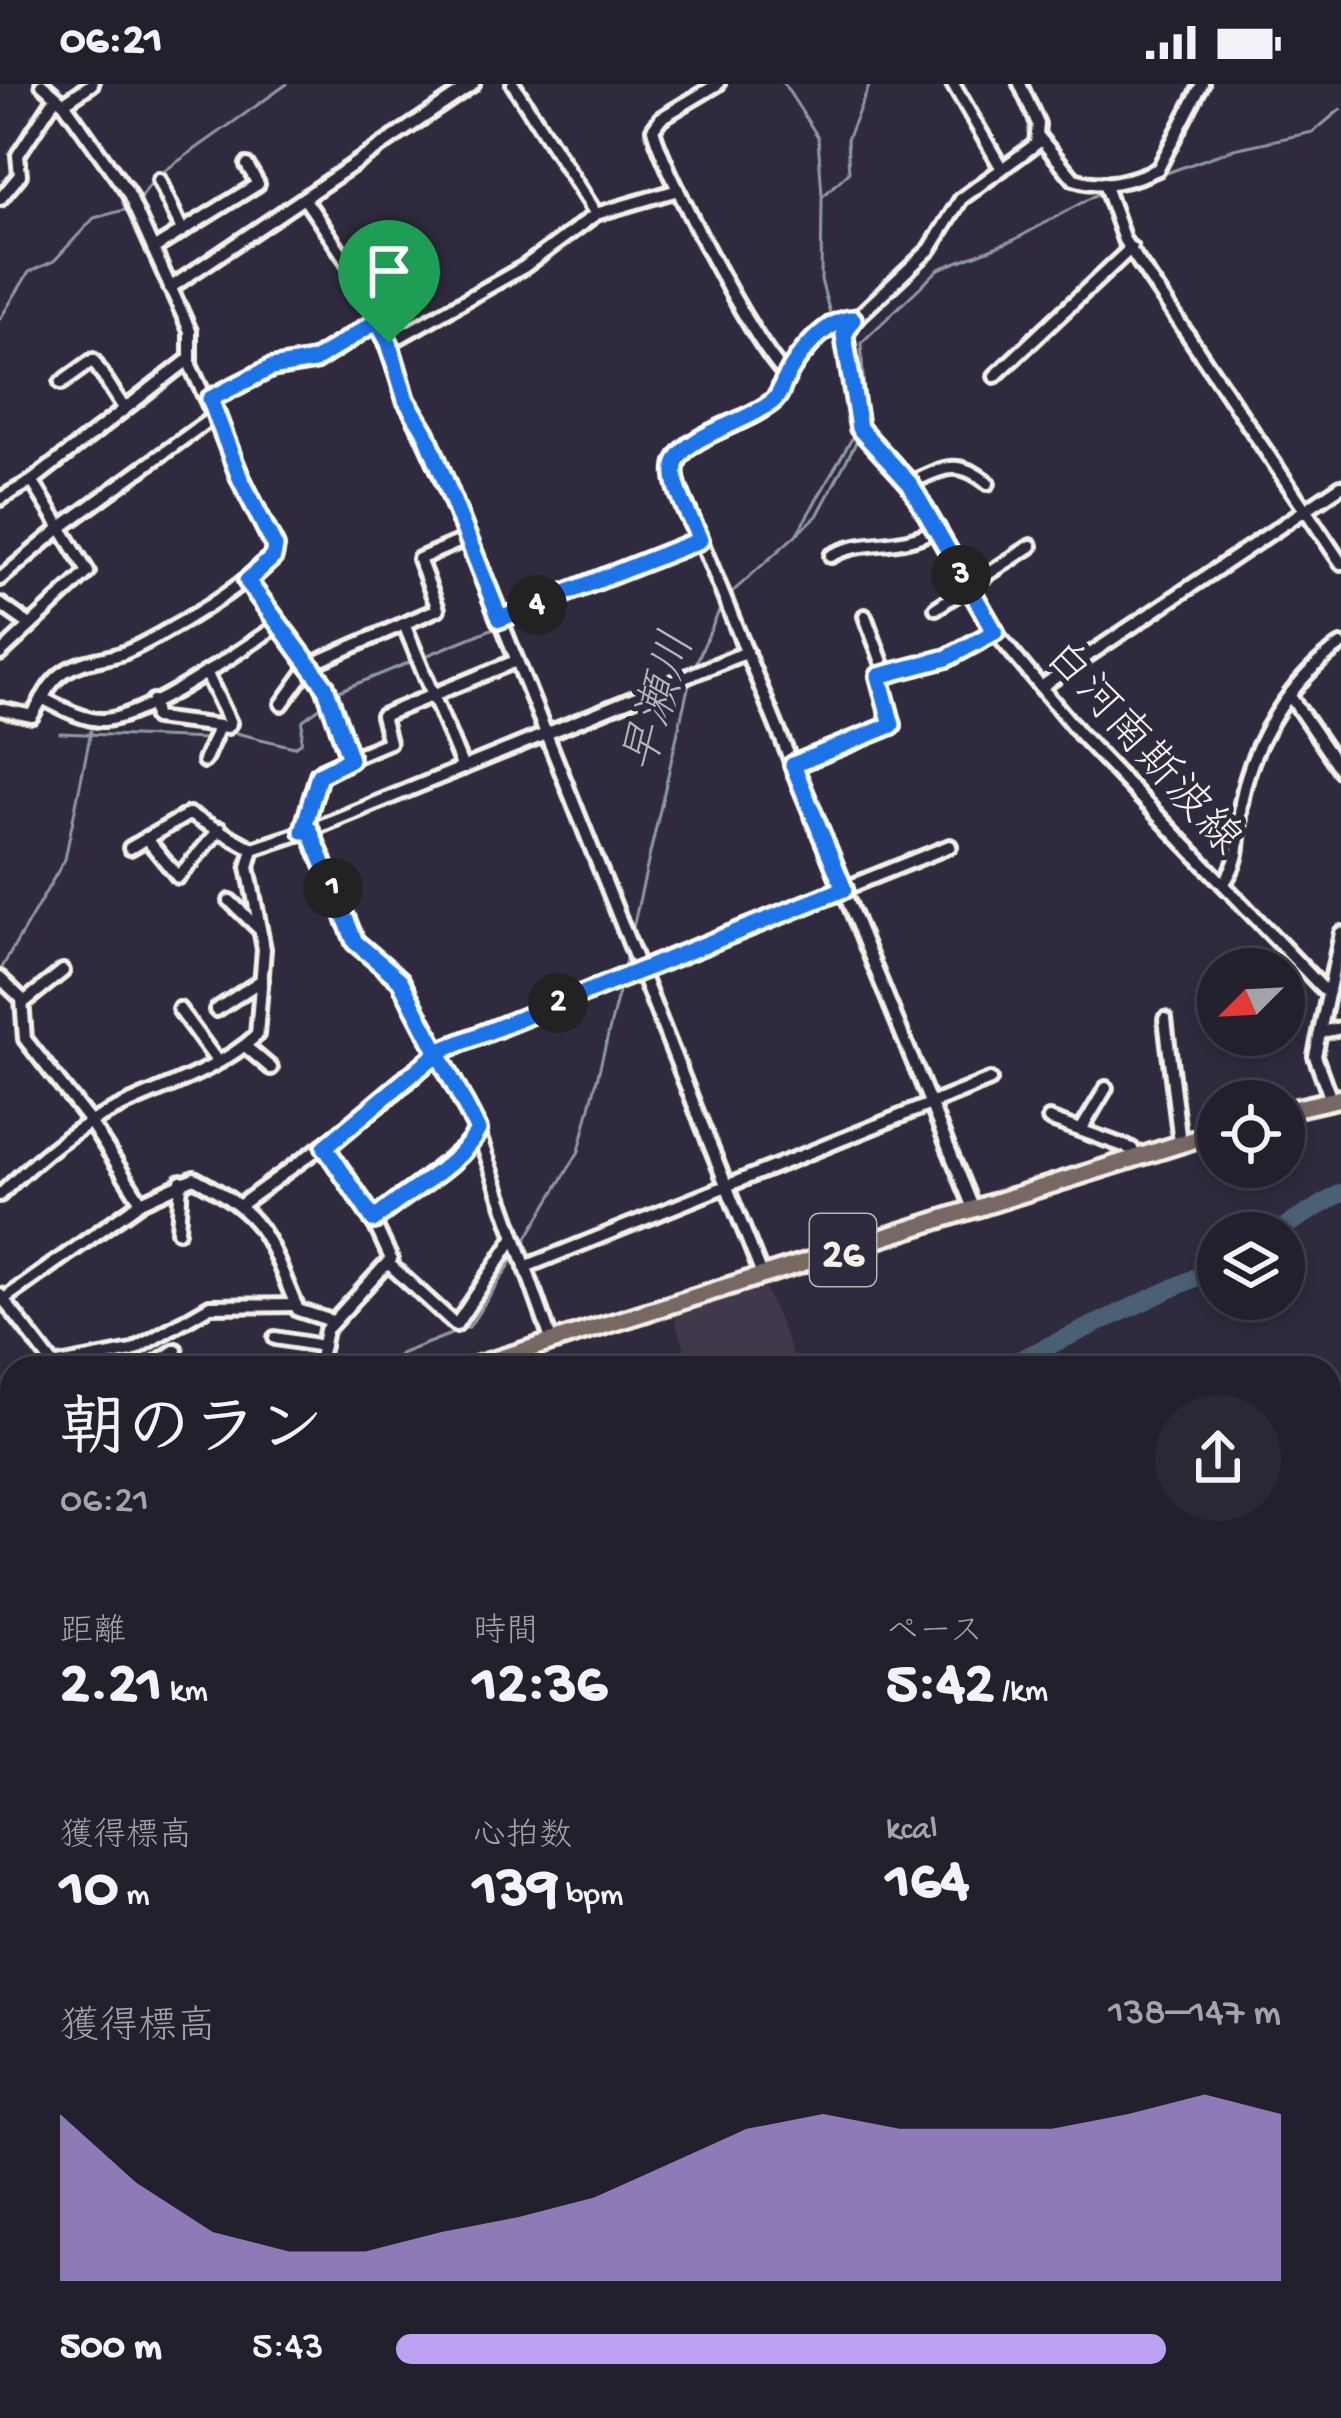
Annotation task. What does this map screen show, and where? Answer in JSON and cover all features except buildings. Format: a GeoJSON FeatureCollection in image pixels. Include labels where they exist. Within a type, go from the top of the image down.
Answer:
{"type":"FeatureCollection","features":[{"type":"Feature","properties":{"kind":"main road"},"geometry":{"type":"LineString","coordinates":[[1305,1107],[1336,1099]]}},
{"type":"Feature","properties":{"kind":"main road","name":"26"},"geometry":{"type":"LineString","coordinates":[[507,1356],[1197,1138]]}},
{"type":"Feature","properties":{"kind":"street"},"geometry":{"type":"LineString","coordinates":[[0,499],[32,481],[188,360],[193,342],[114,169],[42,84]]}},
{"type":"Feature","properties":{"kind":"street"},"geometry":{"type":"LineString","coordinates":[[0,199],[20,175],[18,155],[60,100],[92,84]]}},
{"type":"Feature","properties":{"kind":"street"},"geometry":{"type":"LineString","coordinates":[[170,288],[473,84]]}},
{"type":"Feature","properties":{"kind":"street"},"geometry":{"type":"LineString","coordinates":[[513,84],[596,214]]}},
{"type":"Feature","properties":{"kind":"street"},"geometry":{"type":"LineString","coordinates":[[718,84],[655,123],[655,136],[678,190],[786,375]]}},
{"type":"Feature","properties":{"kind":"street"},"geometry":{"type":"LineString","coordinates":[[952,84],[1002,169]]}},
{"type":"Feature","properties":{"kind":"street"},"geometry":{"type":"LineString","coordinates":[[1022,85],[1038,136],[1070,176],[1106,189],[1158,170],[1202,84]]}},
{"type":"Feature","properties":{"kind":"street"},"geometry":{"type":"LineString","coordinates":[[973,1208],[675,477],[678,459],[695,441],[737,426],[778,398],[786,375],[830,324],[853,319],[930,248],[961,199],[1028,152],[1038,136]]}},
{"type":"Feature","properties":{"kind":"street"},"geometry":{"type":"LineString","coordinates":[[153,249],[258,184],[247,164]]}},
{"type":"Feature","properties":{"kind":"street"},"geometry":{"type":"LineString","coordinates":[[159,180],[182,230]]}},
{"type":"Feature","properties":{"kind":"street"},"geometry":{"type":"LineString","coordinates":[[1106,189],[1131,248],[1341,563]]}},
{"type":"Feature","properties":{"kind":"street"},"geometry":{"type":"LineString","coordinates":[[389,343],[524,267],[596,214],[678,190]]}},
{"type":"Feature","properties":{"kind":"street"},"geometry":{"type":"LineString","coordinates":[[304,198],[366,289],[389,343],[406,400],[426,433],[762,1275]]}},
{"type":"Feature","properties":{"kind":"street"},"geometry":{"type":"LineString","coordinates":[[995,376],[1131,248]]}},
{"type":"Feature","properties":{"kind":"street","name":"白河南斯波線"},"geometry":{"type":"LineString","coordinates":[[853,319],[844,335],[859,428],[910,484],[995,632],[1328,994]]}},
{"type":"Feature","properties":{"kind":"street"},"geometry":{"type":"LineString","coordinates":[[210,399],[271,368],[314,361],[377,321]]}},
{"type":"Feature","properties":{"kind":"street"},"geometry":{"type":"LineString","coordinates":[[0,709],[32,716],[58,676],[77,664],[136,647],[247,581],[273,557],[275,547],[188,360]]}},
{"type":"Feature","properties":{"kind":"street"},"geometry":{"type":"LineString","coordinates":[[61,383],[93,361],[124,408]]}},
{"type":"Feature","properties":{"kind":"street"},"geometry":{"type":"LineString","coordinates":[[0,579],[62,526],[217,415]]}},
{"type":"Feature","properties":{"kind":"street"},"geometry":{"type":"LineString","coordinates":[[910,484],[953,464],[967,466],[988,484]]}},
{"type":"Feature","properties":{"kind":"street"},"geometry":{"type":"LineString","coordinates":[[0,654],[86,577],[87,567],[32,481]]}},
{"type":"Feature","properties":{"kind":"street"},"geometry":{"type":"LineString","coordinates":[[1041,687],[1341,486]]}},
{"type":"Feature","properties":{"kind":"street"},"geometry":{"type":"LineString","coordinates":[[832,556],[847,547],[910,544],[938,529]]}},
{"type":"Feature","properties":{"kind":"street"},"geometry":{"type":"LineString","coordinates":[[282,704],[310,665],[438,610],[419,559],[468,538]]}},
{"type":"Feature","properties":{"kind":"street"},"geometry":{"type":"LineString","coordinates":[[500,619],[700,540]]}},
{"type":"Feature","properties":{"kind":"street"},"geometry":{"type":"LineString","coordinates":[[936,608],[999,562],[1031,546]]}},
{"type":"Feature","properties":{"kind":"street"},"geometry":{"type":"LineString","coordinates":[[247,581],[325,686],[350,759]]}},
{"type":"Feature","properties":{"kind":"street"},"geometry":{"type":"LineString","coordinates":[[0,604],[30,626]]}},
{"type":"Feature","properties":{"kind":"street"},"geometry":{"type":"LineString","coordinates":[[865,616],[886,673]]}},
{"type":"Feature","properties":{"kind":"street"},"geometry":{"type":"LineString","coordinates":[[404,623],[463,768]]}},
{"type":"Feature","properties":{"kind":"street"},"geometry":{"type":"LineString","coordinates":[[42,698],[102,720],[153,701],[279,625]]}},
{"type":"Feature","properties":{"kind":"street"},"geometry":{"type":"LineString","coordinates":[[793,765],[892,725],[878,680],[886,673],[947,658],[995,632]]}},
{"type":"Feature","properties":{"kind":"street"},"geometry":{"type":"LineString","coordinates":[[1223,884],[1241,853],[1242,800],[1259,747],[1306,669],[1341,645]]}},
{"type":"Feature","properties":{"kind":"street"},"geometry":{"type":"LineString","coordinates":[[130,848],[189,814],[253,849],[747,652]]}},
{"type":"Feature","properties":{"kind":"street"},"geometry":{"type":"LineString","coordinates":[[516,661],[382,716],[388,742],[319,775],[307,831],[355,942],[400,980],[440,1051],[478,1135],[552,1342]]}},
{"type":"Feature","properties":{"kind":"street"},"geometry":{"type":"LineString","coordinates":[[153,701],[155,718],[218,729],[230,723],[206,672]]}},
{"type":"Feature","properties":{"kind":"street"},"geometry":{"type":"LineString","coordinates":[[1290,696],[1341,771]]}},
{"type":"Feature","properties":{"kind":"street"},"geometry":{"type":"LineString","coordinates":[[205,761],[218,729]]}},
{"type":"Feature","properties":{"kind":"street"},"geometry":{"type":"LineString","coordinates":[[146,838],[178,877],[220,829]]}},
{"type":"Feature","properties":{"kind":"street"},"geometry":{"type":"LineString","coordinates":[[243,1203],[325,1147],[440,1051],[950,846]]}},
{"type":"Feature","properties":{"kind":"street"},"geometry":{"type":"LineString","coordinates":[[0,1195],[34,1161],[90,1122],[245,1046],[257,1035],[262,980],[260,930],[248,866],[253,849]]}},
{"type":"Feature","properties":{"kind":"street"},"geometry":{"type":"LineString","coordinates":[[230,902],[260,930]]}},
{"type":"Feature","properties":{"kind":"street"},"geometry":{"type":"LineString","coordinates":[[1336,1099],[1316,1066],[1341,933]]}},
{"type":"Feature","properties":{"kind":"street"},"geometry":{"type":"LineString","coordinates":[[23,1003],[63,971]]}},
{"type":"Feature","properties":{"kind":"street"},"geometry":{"type":"LineString","coordinates":[[0,978],[23,1003],[26,1039],[90,1122],[141,1202]]}},
{"type":"Feature","properties":{"kind":"street"},"geometry":{"type":"LineString","coordinates":[[216,1010],[262,980]]}},
{"type":"Feature","properties":{"kind":"street"},"geometry":{"type":"LineString","coordinates":[[179,1009],[218,1060]]}},
{"type":"Feature","properties":{"kind":"street"},"geometry":{"type":"LineString","coordinates":[[1165,1019],[1180,1143]]}},
{"type":"Feature","properties":{"kind":"street"},"geometry":{"type":"LineString","coordinates":[[1322,1032],[1341,1028]]}},
{"type":"Feature","properties":{"kind":"street"},"geometry":{"type":"LineString","coordinates":[[245,1046],[271,1068]]}},
{"type":"Feature","properties":{"kind":"street"},"geometry":{"type":"LineString","coordinates":[[524,1264],[990,1080]]}},
{"type":"Feature","properties":{"kind":"street"},"geometry":{"type":"LineString","coordinates":[[1081,1130],[1106,1088]]}},
{"type":"Feature","properties":{"kind":"street"},"geometry":{"type":"LineString","coordinates":[[1049,1119],[1132,1149],[1136,1157]]}},
{"type":"Feature","properties":{"kind":"street"},"geometry":{"type":"LineString","coordinates":[[374,1220],[478,1135]]}},
{"type":"Feature","properties":{"kind":"street"},"geometry":{"type":"LineString","coordinates":[[321,1356],[332,1321],[389,1264],[390,1253],[374,1220],[325,1147]]}},
{"type":"Feature","properties":{"kind":"street"},"geometry":{"type":"LineString","coordinates":[[46,1356],[4,1305],[141,1202],[194,1178],[243,1203],[284,1268],[296,1305],[308,1317],[332,1321]]}},
{"type":"Feature","properties":{"kind":"street"},"geometry":{"type":"LineString","coordinates":[[178,1231],[181,1181]]}},
{"type":"Feature","properties":{"kind":"street"},"geometry":{"type":"LineString","coordinates":[[389,1264],[456,1324],[515,1240]]}},
{"type":"Feature","properties":{"kind":"street"},"geometry":{"type":"LineString","coordinates":[[102,1356],[132,1351],[210,1306],[296,1305]]}},
{"type":"Feature","properties":{"kind":"street"},"geometry":{"type":"LineString","coordinates":[[275,1338],[323,1346]]}},
{"type":"Feature","properties":{"kind":"street"},"geometry":{"type":"LineString","coordinates":[[167,1356],[176,1350]]}},
{"type":"Feature","properties":{"kind":"shaded area"},"geometry":{"type":"Polygon","coordinates":[[[764,1285],[793,1356],[687,1356],[673,1314],[764,1285]]]}},
{"type":"Feature","properties":{"kind":"waterway"},"geometry":{"type":"LineString","coordinates":[[139,199],[156,177],[287,84]]}},
{"type":"Feature","properties":{"kind":"waterway"},"geometry":{"type":"LineString","coordinates":[[784,84],[818,137],[822,195]]}},
{"type":"Feature","properties":{"kind":"waterway"},"geometry":{"type":"LineString","coordinates":[[831,317],[821,280],[822,197],[849,172],[847,139],[870,84]]}},
{"type":"Feature","properties":{"kind":"waterway","name":"早瀬川"},"geometry":{"type":"LineString","coordinates":[[1113,192],[1234,149],[1313,132],[1341,109]]}},
{"type":"Feature","properties":{"kind":"waterway","name":"早瀬川"},"geometry":{"type":"LineString","coordinates":[[866,425],[861,343],[939,269],[1014,240],[1103,191]]}},
{"type":"Feature","properties":{"kind":"waterway"},"geometry":{"type":"LineString","coordinates":[[0,319],[29,272],[54,261],[94,218],[128,209]]}},
{"type":"Feature","properties":{"kind":"waterway"},"geometry":{"type":"LineString","coordinates":[[795,537],[854,435],[840,337],[831,330]]}},
{"type":"Feature","properties":{"kind":"waterway"},"geometry":{"type":"LineString","coordinates":[[788,389],[814,351]]}},
{"type":"Feature","properties":{"kind":"waterway"},"geometry":{"type":"LineString","coordinates":[[671,457],[688,437],[717,426]]}},
{"type":"Feature","properties":{"kind":"waterway","name":"早瀬川"},"geometry":{"type":"LineString","coordinates":[[729,595],[817,516],[861,433]]}},
{"type":"Feature","properties":{"kind":"waterway"},"geometry":{"type":"LineString","coordinates":[[667,471],[672,482]]}},
{"type":"Feature","properties":{"kind":"waterway"},"geometry":{"type":"LineString","coordinates":[[511,623],[698,548]]}},
{"type":"Feature","properties":{"kind":"waterway"},"geometry":{"type":"LineString","coordinates":[[709,573],[721,603]]}},
{"type":"Feature","properties":{"kind":"waterway"},"geometry":{"type":"LineString","coordinates":[[693,670],[723,602]]}},
{"type":"Feature","properties":{"kind":"waterway"},"geometry":{"type":"LineString","coordinates":[[423,657],[494,628]]}},
{"type":"Feature","properties":{"kind":"waterway"},"geometry":{"type":"LineString","coordinates":[[334,693],[413,661]]}},
{"type":"Feature","properties":{"kind":"waterway","name":"早瀬川"},"geometry":{"type":"LineString","coordinates":[[632,932],[690,679]]}},
{"type":"Feature","properties":{"kind":"waterway"},"geometry":{"type":"LineString","coordinates":[[236,733],[294,747],[301,743],[303,720],[324,705]]}},
{"type":"Feature","properties":{"kind":"waterway"},"geometry":{"type":"LineString","coordinates":[[0,971],[65,859],[91,731]]}},
{"type":"Feature","properties":{"kind":"waterway"},"geometry":{"type":"LineString","coordinates":[[60,733],[207,739]]}},
{"type":"Feature","properties":{"kind":"waterway","name":"早瀬川"},"geometry":{"type":"LineString","coordinates":[[623,973],[627,954]]}},
{"type":"Feature","properties":{"kind":"waterway","name":"早瀬川"},"geometry":{"type":"LineString","coordinates":[[522,1246],[579,1151],[621,983]]}},
{"type":"Feature","properties":{"kind":"waterway"},"geometry":{"type":"LineString","coordinates":[[1305,1214],[1341,1193]]}},
{"type":"Feature","properties":{"kind":"waterway","name":"早瀬川"},"geometry":{"type":"LineString","coordinates":[[398,1356],[469,1327],[517,1254]]}},
{"type":"Feature","properties":{"kind":"waterway"},"geometry":{"type":"LineString","coordinates":[[1027,1356],[1197,1277]]}},
{"type":"Feature","properties":{"kind":"route"},"geometry":{"type":"LineString","coordinates":[[389,343],[377,321],[314,361],[271,368],[259,379],[210,399],[240,478],[275,547],[273,557],[247,581],[325,686],[350,759],[322,770],[303,831],[310,830],[355,942],[400,980],[440,1051],[478,1130],[456,1157],[404,1191],[374,1220],[325,1147],[440,1051],[844,889],[793,765],[892,725],[879,676],[947,658],[995,632],[910,484],[859,428],[844,335],[853,319],[830,324],[786,375],[778,398],[737,426],[701,437],[682,453],[675,477],[700,540],[500,619],[426,433],[406,400],[389,343]]}}]}
